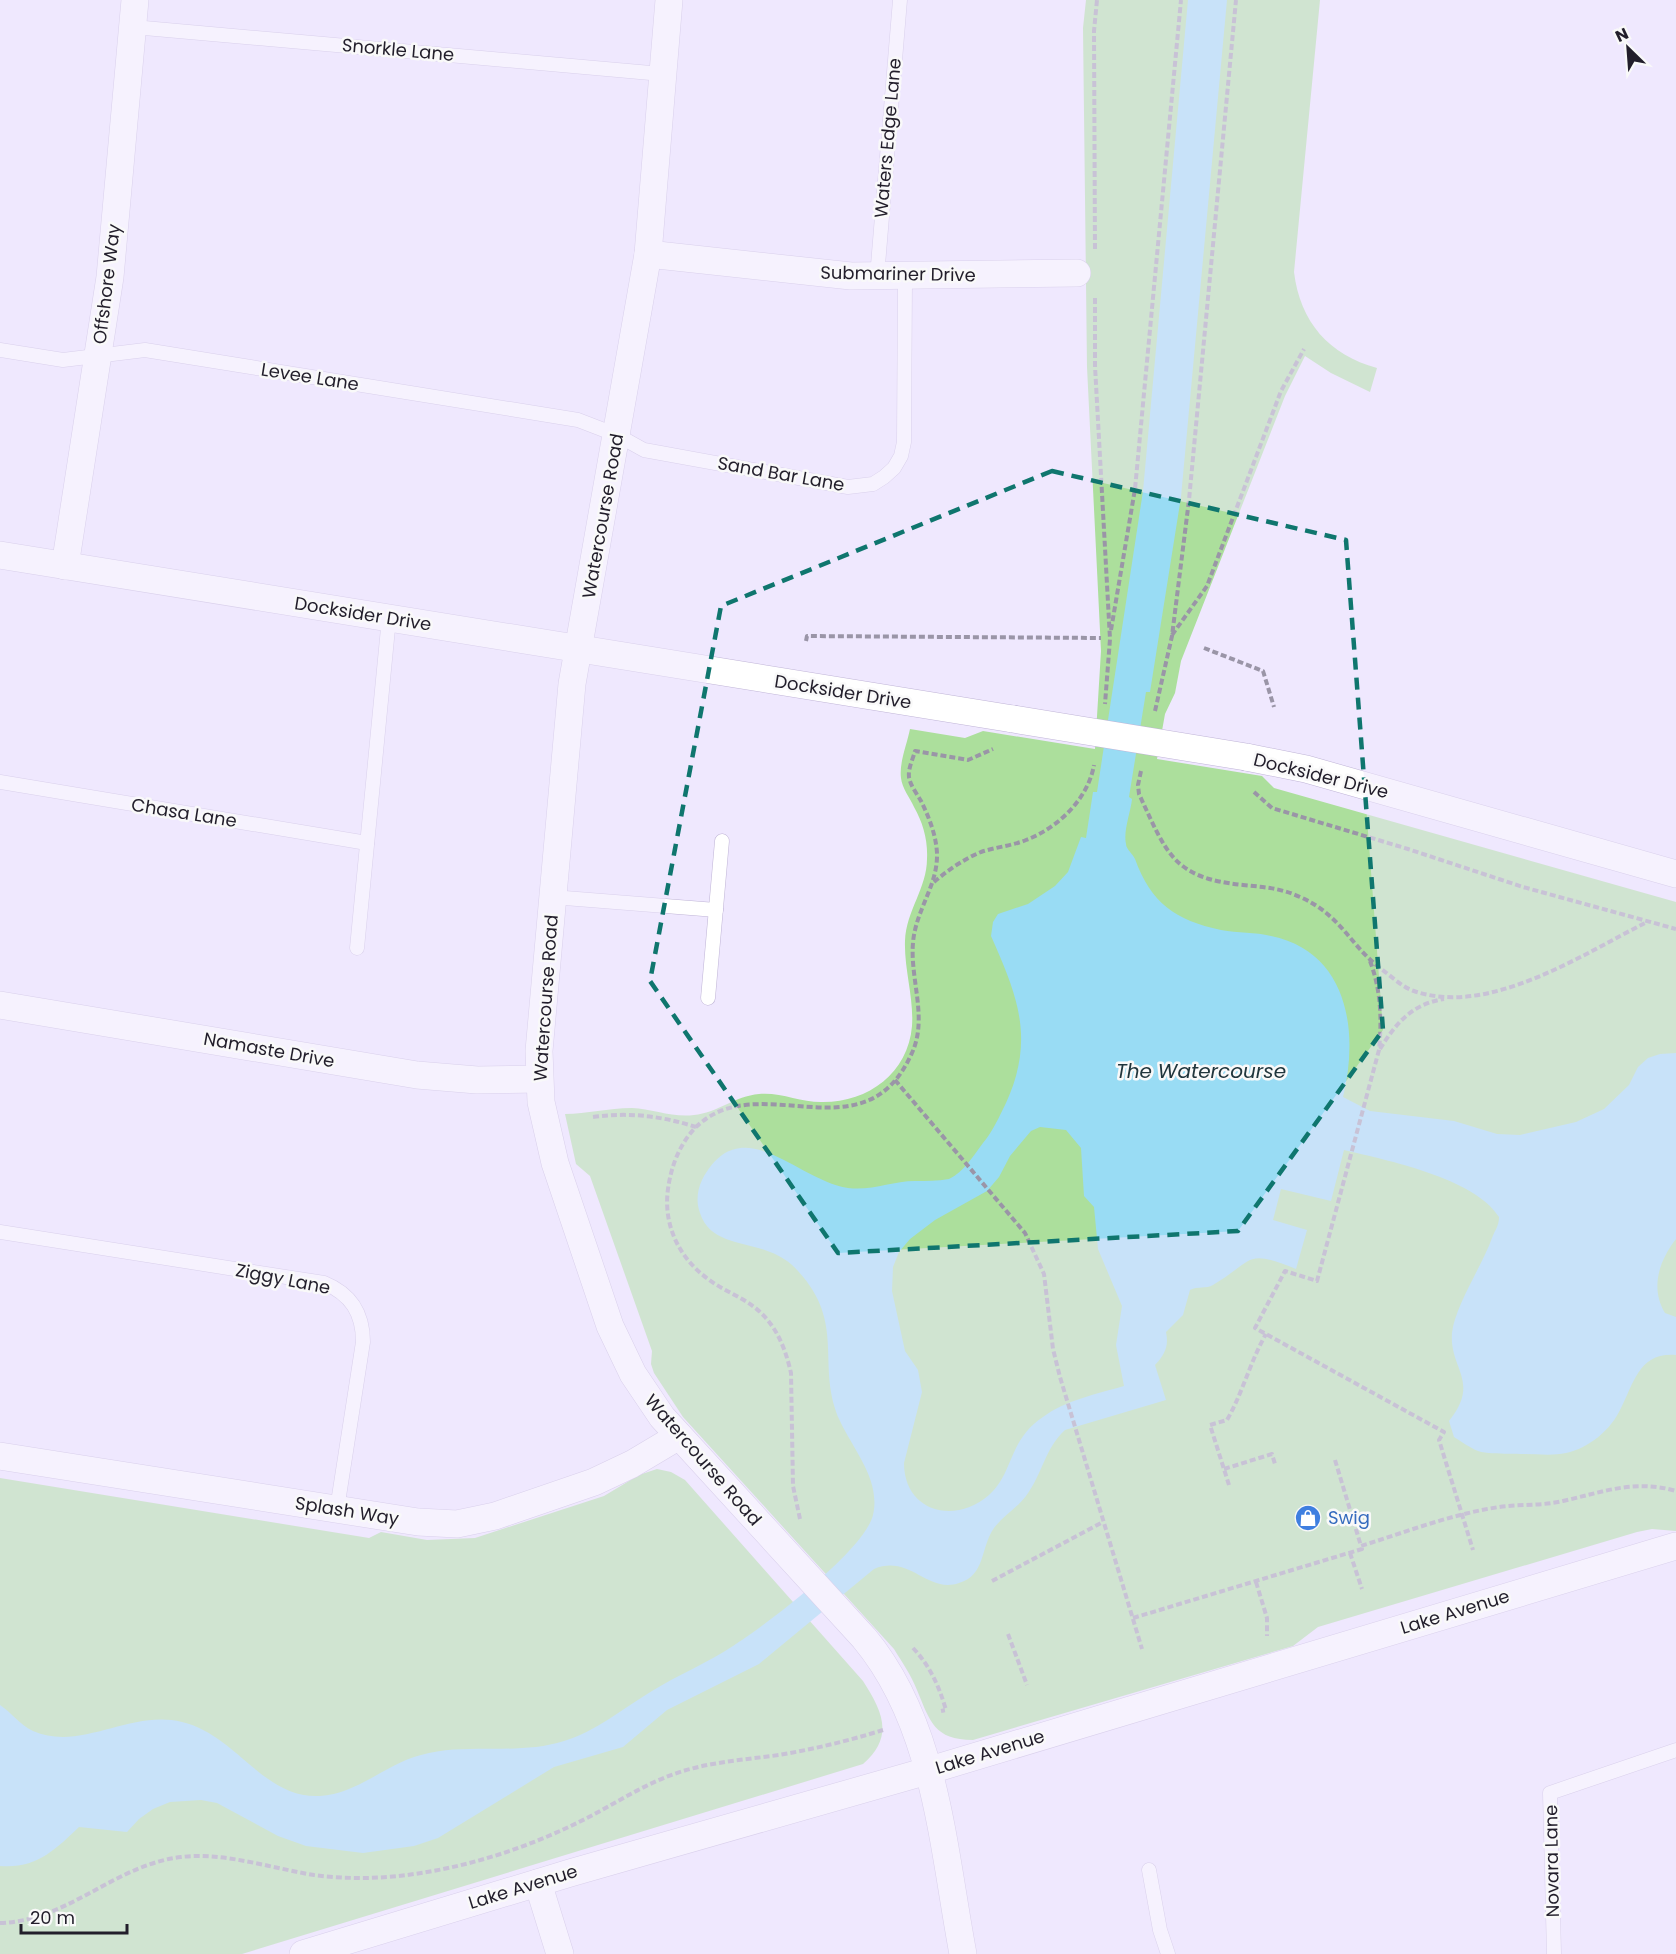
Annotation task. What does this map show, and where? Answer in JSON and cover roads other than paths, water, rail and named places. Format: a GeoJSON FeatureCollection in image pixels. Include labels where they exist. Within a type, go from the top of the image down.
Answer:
{"type":"FeatureCollection","features":[{"type":"Feature","properties":{"kind":"street","name":"Offshore Way"},"geometry":{"type":"LineString","coordinates":[[65,566],[110,277],[135,0]]}},
{"type":"Feature","properties":{"kind":"street","name":"Watercourse Road"},"geometry":{"type":"LineString","coordinates":[[669,0],[648,254],[572,684],[552,897],[539,1079],[541,1102],[555,1163],[610,1326],[620,1350],[647,1396],[679,1436],[871,1647],[890,1673],[912,1721],[927,1771],[963,1954]]}},
{"type":"Feature","properties":{"kind":"street","name":"Submariner Drive"},"geometry":{"type":"LineString","coordinates":[[648,254],[824,274],[1086,280]]}},
{"type":"Feature","properties":{"kind":"street","name":"Docksider Drive"},"geometry":{"type":"LineString","coordinates":[[0,555],[1246,757],[1306,769],[1676,874]]}},
{"type":"Feature","properties":{"kind":"street","name":"Namaste Drive"},"geometry":{"type":"LineString","coordinates":[[0,1005],[417,1075],[477,1080],[539,1079]]}},
{"type":"Feature","properties":{"kind":"street","name":"Splash Way"},"geometry":{"type":"LineString","coordinates":[[0,1456],[437,1524],[476,1522],[594,1482],[632,1464],[679,1436]]}},
{"type":"Feature","properties":{"kind":"street","name":"Lake Avenue"},"geometry":{"type":"LineString","coordinates":[[303,1954],[538,1883],[927,1771],[1676,1546]]}},
{"type":"Feature","properties":{"kind":"street"},"geometry":{"type":"LineString","coordinates":[[538,1883],[560,1954]]}},
{"type":"Feature","properties":{"kind":"lane","name":"Waters Edge Lane"},"geometry":{"type":"LineString","coordinates":[[877,277],[900,0]]}},
{"type":"Feature","properties":{"kind":"lane","name":"Snorkle Lane"},"geometry":{"type":"LineString","coordinates":[[133,27],[662,74]]}},
{"type":"Feature","properties":{"kind":"lane","name":"Sand Bar Lane"},"geometry":{"type":"LineString","coordinates":[[617,435],[644,450],[848,487],[873,484],[894,468],[904,442],[905,277]]}},
{"type":"Feature","properties":{"kind":"lane","name":"Levee Lane"},"geometry":{"type":"LineString","coordinates":[[0,350],[63,360],[145,350],[578,420],[617,435]]}},
{"type":"Feature","properties":{"kind":"lane"},"geometry":{"type":"LineString","coordinates":[[357,948],[389,618]]}},
{"type":"Feature","properties":{"kind":"lane","name":"Chasa Lane"},"geometry":{"type":"LineString","coordinates":[[0,782],[367,843]]}},
{"type":"Feature","properties":{"kind":"lane"},"geometry":{"type":"LineString","coordinates":[[708,998],[722,841]]}},
{"type":"Feature","properties":{"kind":"lane"},"geometry":{"type":"LineString","coordinates":[[552,897],[716,910]]}},
{"type":"Feature","properties":{"kind":"lane","name":"Ziggy Lane"},"geometry":{"type":"LineString","coordinates":[[0,1232],[324,1283],[346,1295],[361,1317],[363,1342],[337,1509]]}},
{"type":"Feature","properties":{"kind":"lane","name":"Novara Lane"},"geometry":{"type":"LineString","coordinates":[[1554,1954],[1550,1793],[1676,1750]]}},
{"type":"Feature","properties":{"kind":"lane"},"geometry":{"type":"LineString","coordinates":[[1149,1870],[1164,1953]]}},
{"type":"Feature","properties":{"kind":"water","name":"The Watercourse"},"geometry":{"type":"Polygon","coordinates":[[[1188,0],[1227,0],[1181,497],[1150,692],[1146,692],[1129,797],[1132,799],[1125,839],[1126,846],[1157,898],[1178,915],[1221,930],[1271,936],[1297,945],[1317,959],[1332,977],[1342,998],[1348,1022],[1348,1072],[1343,1097],[1370,1111],[1454,1121],[1497,1134],[1520,1135],[1576,1122],[1604,1109],[1629,1085],[1638,1067],[1648,1058],[1660,1054],[1676,1053],[1676,1239],[1661,1265],[1657,1284],[1660,1304],[1665,1313],[1676,1317],[1676,1355],[1654,1358],[1646,1364],[1634,1379],[1611,1424],[1598,1437],[1575,1451],[1545,1455],[1489,1453],[1478,1451],[1454,1437],[1449,1421],[1463,1395],[1463,1385],[1452,1345],[1454,1322],[1463,1298],[1488,1249],[1499,1217],[1487,1203],[1471,1191],[1450,1181],[1405,1165],[1344,1150],[1331,1201],[1281,1189],[1273,1220],[1307,1230],[1296,1269],[1258,1258],[1244,1263],[1213,1285],[1190,1290],[1183,1315],[1166,1332],[1165,1350],[1155,1365],[1166,1400],[1065,1430],[1048,1453],[1026,1496],[994,1528],[978,1567],[968,1579],[948,1585],[937,1583],[898,1566],[874,1569],[759,1664],[667,1710],[623,1747],[554,1767],[438,1838],[414,1846],[363,1853],[306,1846],[278,1836],[217,1803],[201,1800],[170,1802],[153,1809],[127,1832],[79,1827],[53,1850],[34,1861],[13,1866],[0,1866],[0,1705],[28,1728],[51,1736],[69,1737],[88,1734],[144,1721],[182,1722],[219,1739],[282,1788],[300,1794],[320,1796],[334,1794],[359,1785],[408,1759],[421,1755],[456,1749],[528,1748],[564,1741],[587,1732],[652,1691],[748,1636],[790,1605],[852,1547],[866,1530],[873,1515],[873,1490],[865,1466],[840,1421],[833,1401],[826,1327],[822,1309],[813,1290],[798,1271],[785,1260],[760,1248],[729,1240],[712,1231],[700,1213],[699,1188],[717,1159],[734,1149],[752,1148],[770,1154],[828,1182],[848,1188],[949,1179],[964,1168],[990,1134],[1015,1080],[1020,1058],[1021,1038],[1020,1018],[1015,999],[991,936],[993,922],[998,914],[1028,904],[1055,886],[1068,872],[1081,837],[1086,838],[1093,792],[1097,792],[1143,491],[1188,0]],[[1040,1127],[1031,1131],[1010,1156],[999,1177],[987,1191],[935,1220],[910,1239],[899,1252],[893,1267],[892,1291],[905,1351],[918,1370],[922,1392],[904,1463],[906,1480],[912,1493],[922,1503],[934,1509],[961,1510],[976,1504],[997,1486],[1023,1436],[1043,1417],[1072,1402],[1124,1386],[1116,1345],[1122,1306],[1098,1249],[1094,1207],[1084,1196],[1081,1148],[1066,1130],[1040,1127]]]}},
{"type":"Feature","properties":{"kind":"place","name":"Swig"},"geometry":{"type":"Point","coordinates":[1308,1518]}}]}
